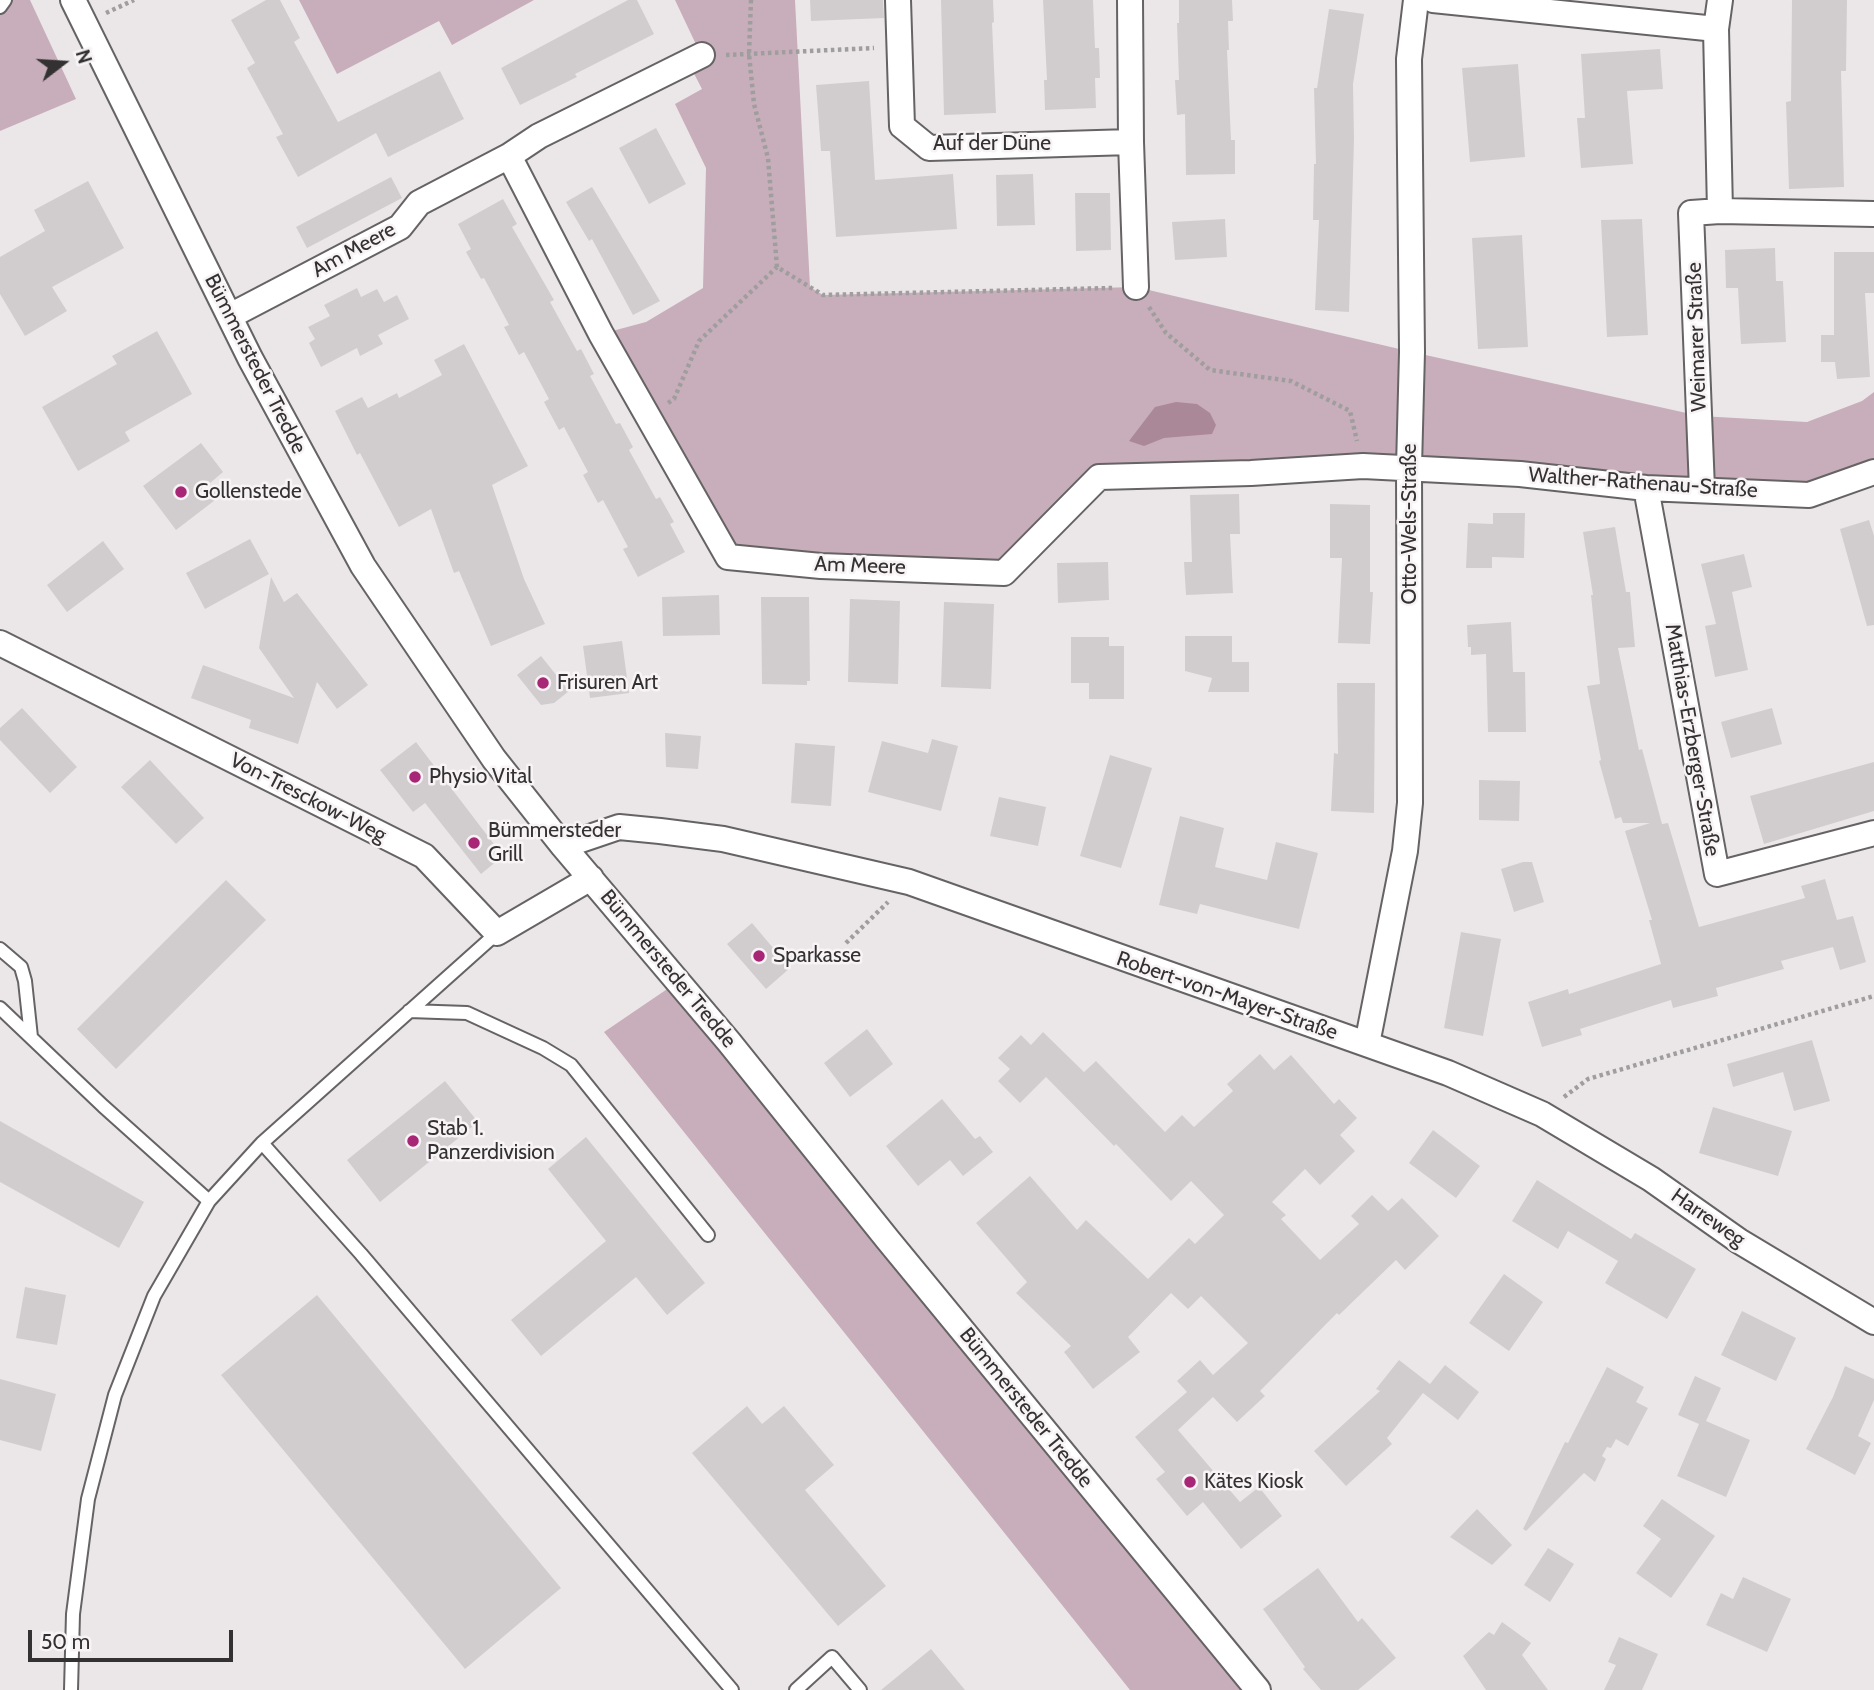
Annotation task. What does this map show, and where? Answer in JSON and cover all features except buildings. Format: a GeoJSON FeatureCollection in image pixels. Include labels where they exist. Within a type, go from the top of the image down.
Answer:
{"type":"FeatureCollection","features":[{"type":"Feature","properties":{"kind":"street","name":"Bümmersteder Tredde"},"geometry":{"type":"LineString","coordinates":[[73,0],[230,316],[363,566],[494,759],[721,1031],[896,1251],[1258,1690]]}},
{"type":"Feature","properties":{"kind":"street","name":"Auf der Düne"},"geometry":{"type":"LineString","coordinates":[[898,0],[902,126],[929,148],[1131,142]]}},
{"type":"Feature","properties":{"kind":"street"},"geometry":{"type":"LineString","coordinates":[[1130,0],[1136,287]]}},
{"type":"Feature","properties":{"kind":"street","name":"Otto-Wels-Straße"},"geometry":{"type":"LineString","coordinates":[[1367,1044],[1405,851],[1410,803],[1409,467],[1412,352],[1409,59],[1416,0]]}},
{"type":"Feature","properties":{"kind":"street"},"geometry":{"type":"LineString","coordinates":[[1433,0],[1716,29]]}},
{"type":"Feature","properties":{"kind":"street"},"geometry":{"type":"LineString","coordinates":[[1720,0],[1716,29],[1720,211]]}},
{"type":"Feature","properties":{"kind":"street","name":"Am Meere"},"geometry":{"type":"LineString","coordinates":[[230,316],[400,227],[419,203],[509,156],[538,136],[702,55]]}},
{"type":"Feature","properties":{"kind":"street","name":"Am Meere"},"geometry":{"type":"LineString","coordinates":[[509,156],[601,334],[728,557],[821,566],[1004,573],[1099,477],[1251,473],[1363,466],[1409,467]]}},
{"type":"Feature","properties":{"kind":"street","name":"Weimarer Straße"},"geometry":{"type":"LineString","coordinates":[[1702,489],[1691,213],[1720,211],[1874,214]]}},
{"type":"Feature","properties":{"kind":"street","name":"Walther-Rathenau-Straße"},"geometry":{"type":"LineString","coordinates":[[1409,467],[1520,474],[1646,488],[1809,495],[1874,472]]}},
{"type":"Feature","properties":{"kind":"street","name":"Matthias-Erzberger-Straße"},"geometry":{"type":"LineString","coordinates":[[1646,488],[1717,874],[1874,833]]}},
{"type":"Feature","properties":{"kind":"street","name":"Von-Tresckow-Weg"},"geometry":{"type":"LineString","coordinates":[[0,643],[425,856],[497,933]]}},
{"type":"Feature","properties":{"kind":"street","name":"Robert-von-Mayer-Straße"},"geometry":{"type":"LineString","coordinates":[[564,846],[619,827],[660,831],[723,839],[909,882],[1459,1077],[1542,1114]]}},
{"type":"Feature","properties":{"kind":"street"},"geometry":{"type":"LineString","coordinates":[[497,933],[591,878]]}},
{"type":"Feature","properties":{"kind":"street","name":"Harreweg"},"geometry":{"type":"LineString","coordinates":[[1542,1114],[1651,1179],[1739,1241],[1874,1322]]}},
{"type":"Feature","properties":{"kind":"lane"},"geometry":{"type":"LineString","coordinates":[[0,7],[5,0]]}},
{"type":"Feature","properties":{"kind":"lane"},"geometry":{"type":"LineString","coordinates":[[71,1690],[73,1614],[88,1499],[115,1395],[154,1296],[209,1201],[262,1143],[497,933]]}},
{"type":"Feature","properties":{"kind":"lane"},"geometry":{"type":"LineString","coordinates":[[0,949],[21,967],[31,1037]]}},
{"type":"Feature","properties":{"kind":"lane"},"geometry":{"type":"LineString","coordinates":[[0,1008],[209,1201]]}},
{"type":"Feature","properties":{"kind":"lane"},"geometry":{"type":"LineString","coordinates":[[409,1012],[467,1013],[543,1048],[571,1065],[708,1234]]}},
{"type":"Feature","properties":{"kind":"lane"},"geometry":{"type":"LineString","coordinates":[[262,1143],[361,1254],[732,1690]]}},
{"type":"Feature","properties":{"kind":"lane"},"geometry":{"type":"LineString","coordinates":[[796,1690],[832,1657],[860,1690]]}},
{"type":"Feature","properties":{"kind":"path"},"geometry":{"type":"LineString","coordinates":[[751,0],[749,54],[754,104],[768,158],[777,267]]}},
{"type":"Feature","properties":{"kind":"path"},"geometry":{"type":"LineString","coordinates":[[702,55],[900,46]]}},
{"type":"Feature","properties":{"kind":"path"},"geometry":{"type":"LineString","coordinates":[[777,267],[823,295],[1136,287],[1166,333],[1210,370],[1291,381],[1350,411],[1363,466]]}},
{"type":"Feature","properties":{"kind":"path"},"geometry":{"type":"LineString","coordinates":[[645,414],[674,399],[699,341],[777,267]]}},
{"type":"Feature","properties":{"kind":"path"},"geometry":{"type":"LineString","coordinates":[[846,943],[909,882]]}},
{"type":"Feature","properties":{"kind":"path"},"geometry":{"type":"LineString","coordinates":[[1542,1114],[1588,1079],[1874,996]]}},
{"type":"Feature","properties":{"kind":"shaded area"},"geometry":{"type":"Polygon","coordinates":[[[0,0],[30,0],[76,99],[0,131],[0,0]]]}},
{"type":"Feature","properties":{"kind":"shaded area"},"geometry":{"type":"Polygon","coordinates":[[[299,0],[534,0],[452,45],[439,21],[337,74],[299,0]]]}},
{"type":"Feature","properties":{"kind":"shaded area"},"geometry":{"type":"Polygon","coordinates":[[[675,0],[795,0],[810,287],[823,295],[1136,287],[1700,416],[1807,422],[1862,401],[1874,392],[1874,472],[1809,495],[1520,474],[1099,477],[1004,573],[728,557],[601,334],[646,322],[703,288],[706,168],[675,104],[702,89],[688,62],[701,55],[675,0]]]}},
{"type":"Feature","properties":{"kind":"shaded area"},"geometry":{"type":"Polygon","coordinates":[[[1176,402],[1197,404],[1210,413],[1216,425],[1212,434],[1164,438],[1144,446],[1129,441],[1155,407],[1176,402]]]}},
{"type":"Feature","properties":{"kind":"shaded area"},"geometry":{"type":"Polygon","coordinates":[[[679,981],[1257,1690],[1130,1690],[604,1032],[679,981]]]}},
{"type":"Feature","properties":{"kind":"place","name":"Gollenstede"},"geometry":{"type":"Point","coordinates":[181,492]}},
{"type":"Feature","properties":{"kind":"place","name":"Frisuren Art"},"geometry":{"type":"Point","coordinates":[543,683]}},
{"type":"Feature","properties":{"kind":"place","name":"Physio Vital"},"geometry":{"type":"Point","coordinates":[415,777]}},
{"type":"Feature","properties":{"kind":"place","name":"Bümmersteder Grill"},"geometry":{"type":"Point","coordinates":[474,843]}},
{"type":"Feature","properties":{"kind":"place","name":"Sparkasse"},"geometry":{"type":"Point","coordinates":[759,956]}},
{"type":"Feature","properties":{"kind":"place","name":"Stab 1. Panzerdivision"},"geometry":{"type":"Point","coordinates":[413,1141]}},
{"type":"Feature","properties":{"kind":"place","name":"Kätes Kiosk"},"geometry":{"type":"Point","coordinates":[1190,1482]}}]}
